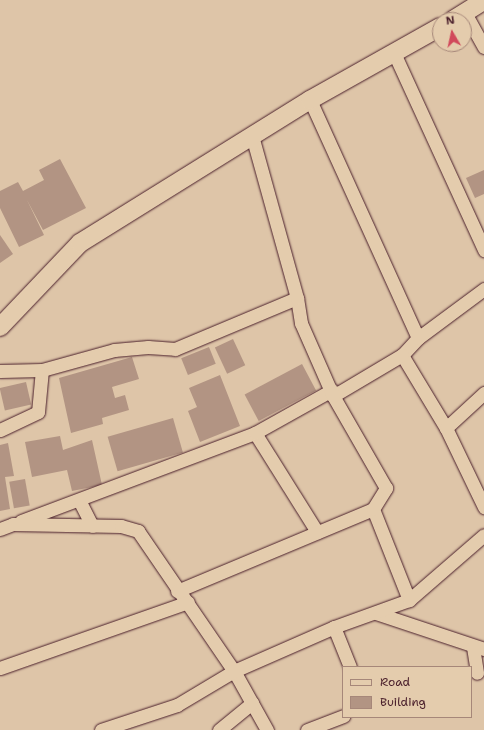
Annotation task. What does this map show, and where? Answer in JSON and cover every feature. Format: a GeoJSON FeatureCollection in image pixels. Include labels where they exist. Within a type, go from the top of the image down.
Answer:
{"type":"FeatureCollection","features":[{"type":"Feature","properties":{"kind":"street"},"geometry":{"type":"LineString","coordinates":[[466,12],[484,1]]}},
{"type":"Feature","properties":{"kind":"street"},"geometry":{"type":"LineString","coordinates":[[0,327],[80,244],[310,100],[432,32]]}},
{"type":"Feature","properties":{"kind":"street"},"geometry":{"type":"LineString","coordinates":[[472,32],[484,47]]}},
{"type":"Feature","properties":{"kind":"street"},"geometry":{"type":"LineString","coordinates":[[394,53],[484,250]]}},
{"type":"Feature","properties":{"kind":"street"},"geometry":{"type":"LineString","coordinates":[[310,100],[418,338]]}},
{"type":"Feature","properties":{"kind":"street"},"geometry":{"type":"LineString","coordinates":[[177,591],[373,509],[386,488],[332,393],[301,324],[297,298],[252,136]]}},
{"type":"Feature","properties":{"kind":"street"},"geometry":{"type":"LineString","coordinates":[[0,529],[255,433],[402,355],[418,338],[484,289]]}},
{"type":"Feature","properties":{"kind":"street"},"geometry":{"type":"LineString","coordinates":[[0,371],[42,370],[114,350],[148,347],[175,349],[297,298]]}},
{"type":"Feature","properties":{"kind":"street"},"geometry":{"type":"LineString","coordinates":[[402,355],[446,428],[484,507]]}},
{"type":"Feature","properties":{"kind":"street"},"geometry":{"type":"LineString","coordinates":[[0,430],[38,412],[42,370]]}},
{"type":"Feature","properties":{"kind":"street"},"geometry":{"type":"LineString","coordinates":[[446,428],[484,393]]}},
{"type":"Feature","properties":{"kind":"street"},"geometry":{"type":"LineString","coordinates":[[255,433],[317,532]]}},
{"type":"Feature","properties":{"kind":"street"},"geometry":{"type":"LineString","coordinates":[[79,500],[92,526]]}},
{"type":"Feature","properties":{"kind":"street"},"geometry":{"type":"LineString","coordinates":[[373,509],[410,600]]}},
{"type":"Feature","properties":{"kind":"street"},"geometry":{"type":"LineString","coordinates":[[13,524],[92,526],[138,531],[177,591],[188,602],[234,671],[267,730]]}},
{"type":"Feature","properties":{"kind":"street"},"geometry":{"type":"LineString","coordinates":[[101,730],[177,704],[234,671],[334,627],[410,600],[484,535]]}},
{"type":"Feature","properties":{"kind":"street"},"geometry":{"type":"LineString","coordinates":[[0,668],[188,602]]}},
{"type":"Feature","properties":{"kind":"street"},"geometry":{"type":"LineString","coordinates":[[376,613],[430,628],[479,648],[477,673]]}},
{"type":"Feature","properties":{"kind":"street"},"geometry":{"type":"LineString","coordinates":[[334,627],[350,666]]}},
{"type":"Feature","properties":{"kind":"street"},"geometry":{"type":"LineString","coordinates":[[219,730],[252,703]]}},
{"type":"Feature","properties":{"kind":"street"},"geometry":{"type":"LineString","coordinates":[[307,730],[342,716]]}},
{"type":"Feature","properties":{"kind":"building"},"geometry":{"type":"Polygon","coordinates":[[[60,159],[86,208],[43,230],[27,200],[44,235],[19,247],[0,208],[0,191],[18,182],[23,191],[44,180],[39,170],[60,159]]]}},
{"type":"Feature","properties":{"kind":"building"},"geometry":{"type":"Polygon","coordinates":[[[484,170],[484,194],[475,198],[466,178],[484,170]]]}},
{"type":"Feature","properties":{"kind":"building"},"geometry":{"type":"Polygon","coordinates":[[[0,235],[13,254],[0,263],[0,235]]]}},
{"type":"Feature","properties":{"kind":"building"},"geometry":{"type":"Polygon","coordinates":[[[233,339],[245,365],[227,374],[215,347],[233,339]]]}},
{"type":"Feature","properties":{"kind":"building"},"geometry":{"type":"Polygon","coordinates":[[[209,347],[216,364],[188,375],[181,358],[209,347]]]}},
{"type":"Feature","properties":{"kind":"building"},"geometry":{"type":"Polygon","coordinates":[[[132,357],[139,379],[112,387],[115,398],[125,395],[129,410],[102,418],[103,424],[71,433],[59,378],[132,357]]]}},
{"type":"Feature","properties":{"kind":"building"},"geometry":{"type":"Polygon","coordinates":[[[302,364],[316,390],[259,421],[245,395],[302,364]]]}},
{"type":"Feature","properties":{"kind":"building"},"geometry":{"type":"Polygon","coordinates":[[[220,375],[240,426],[200,442],[188,411],[197,407],[189,388],[220,375]]]}},
{"type":"Feature","properties":{"kind":"building"},"geometry":{"type":"Polygon","coordinates":[[[26,382],[31,404],[5,410],[0,388],[26,382]]]}},
{"type":"Feature","properties":{"kind":"building"},"geometry":{"type":"Polygon","coordinates":[[[173,418],[183,453],[118,471],[108,437],[173,418]]]}},
{"type":"Feature","properties":{"kind":"building"},"geometry":{"type":"Polygon","coordinates":[[[60,436],[63,450],[92,440],[102,485],[72,491],[67,470],[32,477],[25,442],[60,436]]]}},
{"type":"Feature","properties":{"kind":"building"},"geometry":{"type":"Polygon","coordinates":[[[8,443],[14,476],[5,477],[10,509],[0,511],[0,445],[8,443]]]}},
{"type":"Feature","properties":{"kind":"building"},"geometry":{"type":"Polygon","coordinates":[[[25,479],[30,506],[14,508],[9,482],[25,479]]]}}]}
